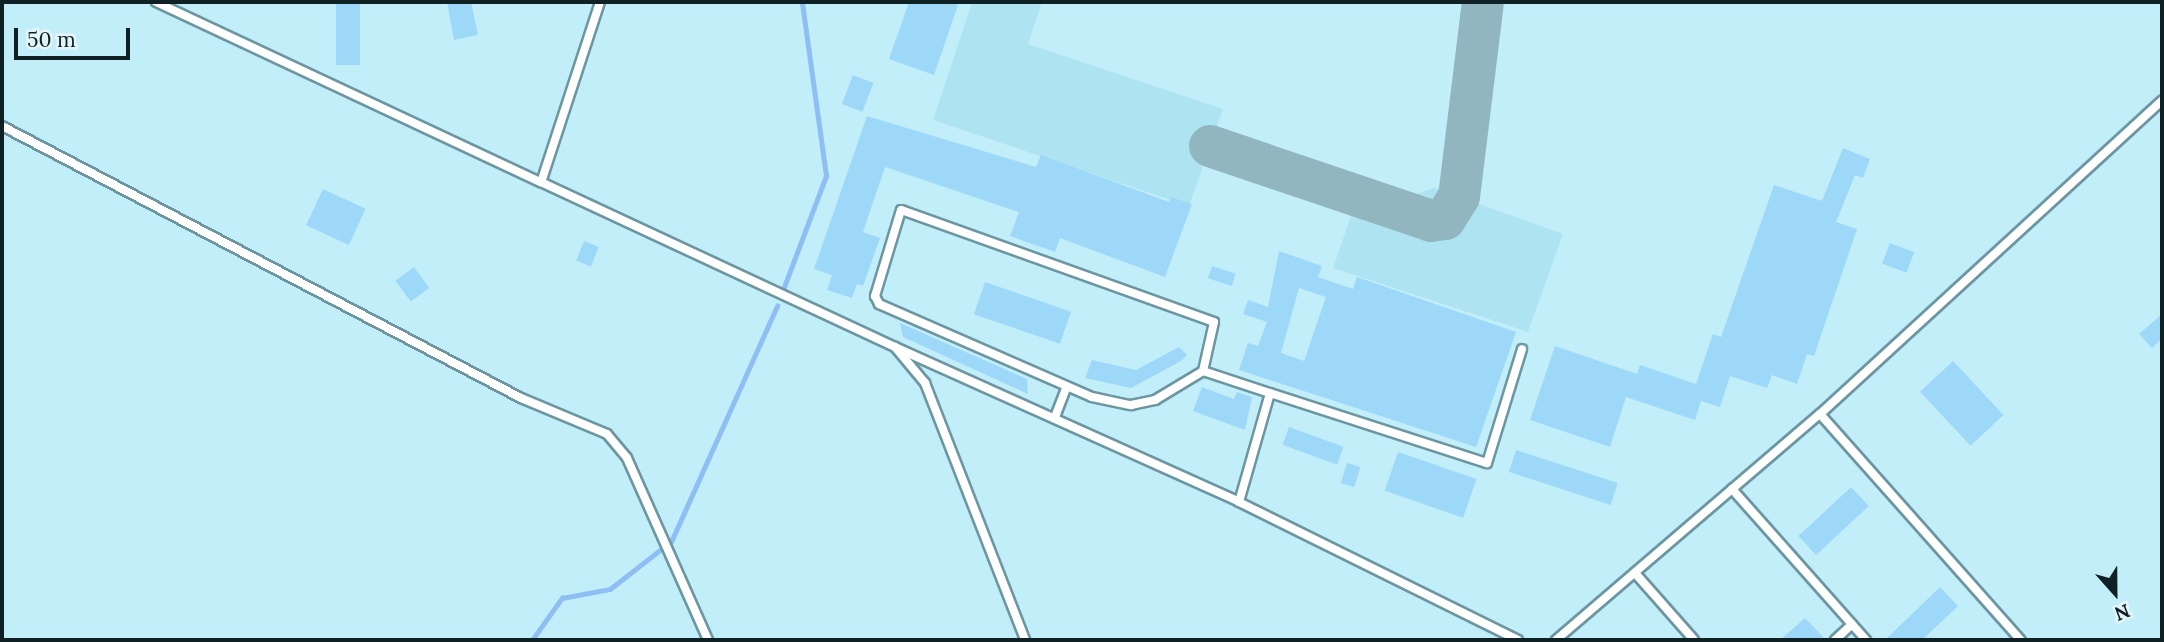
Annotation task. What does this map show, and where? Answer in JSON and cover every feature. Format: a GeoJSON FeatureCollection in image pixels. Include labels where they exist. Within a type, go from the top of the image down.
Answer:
{"type":"FeatureCollection","features":[{"type":"Feature","properties":{"kind":"lane"},"geometry":{"type":"LineString","coordinates":[[156,2],[809,309],[1055,417],[1239,502],[1518,640]]}},
{"type":"Feature","properties":{"kind":"lane"},"geometry":{"type":"LineString","coordinates":[[182,13],[185,2]]}},
{"type":"Feature","properties":{"kind":"lane"},"geometry":{"type":"LineString","coordinates":[[541,182],[600,2]]}},
{"type":"Feature","properties":{"kind":"lane"},"geometry":{"type":"LineString","coordinates":[[1556,640],[1820,414],[2162,101]]}},
{"type":"Feature","properties":{"kind":"lane"},"geometry":{"type":"LineString","coordinates":[[2,126],[521,398],[607,435],[627,458],[708,640]]}},
{"type":"Feature","properties":{"kind":"lane"},"geometry":{"type":"LineString","coordinates":[[901,210],[1214,322],[1203,371],[1183,387],[1131,405],[1066,388],[879,304],[875,296],[901,210]]}},
{"type":"Feature","properties":{"kind":"lane"},"geometry":{"type":"LineString","coordinates":[[895,347],[925,383],[1025,640]]}},
{"type":"Feature","properties":{"kind":"lane"},"geometry":{"type":"LineString","coordinates":[[1203,371],[1487,463],[1522,349]]}},
{"type":"Feature","properties":{"kind":"lane"},"geometry":{"type":"LineString","coordinates":[[1055,417],[1066,388]]}},
{"type":"Feature","properties":{"kind":"lane"},"geometry":{"type":"LineString","coordinates":[[1239,502],[1270,393]]}},
{"type":"Feature","properties":{"kind":"lane"},"geometry":{"type":"LineString","coordinates":[[1820,414],[2021,640]]}},
{"type":"Feature","properties":{"kind":"lane"},"geometry":{"type":"LineString","coordinates":[[1732,489],[1866,640]]}},
{"type":"Feature","properties":{"kind":"lane"},"geometry":{"type":"LineString","coordinates":[[1635,573],[1694,640]]}},
{"type":"Feature","properties":{"kind":"lane"},"geometry":{"type":"LineString","coordinates":[[1835,640],[1852,624]]}},
{"type":"Feature","properties":{"kind":"shaded area"},"geometry":{"type":"Polygon","coordinates":[[[972,2],[1042,2],[1028,44],[1223,109],[1189,206],[933,120],[972,2]]]}},
{"type":"Feature","properties":{"kind":"shaded area"},"geometry":{"type":"Polygon","coordinates":[[[1434,188],[1563,234],[1528,332],[1333,268],[1351,216],[1378,224],[1389,194],[1405,198],[1434,188]]]}},
{"type":"Feature","properties":{"kind":"building"},"geometry":{"type":"Polygon","coordinates":[[[336,2],[360,2],[360,65],[336,65],[336,2]]]}},
{"type":"Feature","properties":{"kind":"building"},"geometry":{"type":"Polygon","coordinates":[[[447,2],[471,2],[478,35],[454,40],[447,2]]]}},
{"type":"Feature","properties":{"kind":"building"},"geometry":{"type":"Polygon","coordinates":[[[909,2],[959,2],[934,75],[889,59],[909,2]]]}},
{"type":"Feature","properties":{"kind":"building"},"geometry":{"type":"Polygon","coordinates":[[[853,75],[874,83],[862,112],[842,104],[853,75]]]}},
{"type":"Feature","properties":{"kind":"building"},"geometry":{"type":"Polygon","coordinates":[[[867,116],[1036,167],[1041,155],[1169,202],[1171,197],[1192,204],[1165,277],[1060,238],[1055,252],[1010,236],[1019,212],[885,167],[863,232],[880,238],[863,286],[857,284],[852,298],[827,290],[832,275],[814,269],[867,116]]]}},
{"type":"Feature","properties":{"kind":"building"},"geometry":{"type":"Polygon","coordinates":[[[1843,148],[1870,159],[1863,178],[1855,175],[1836,222],[1857,229],[1814,356],[1807,354],[1797,384],[1772,375],[1767,388],[1730,376],[1720,407],[1701,401],[1695,420],[1626,397],[1610,447],[1530,420],[1555,346],[1637,374],[1640,365],[1696,384],[1713,334],[1721,337],[1774,185],[1822,201],[1843,148]]]}},
{"type":"Feature","properties":{"kind":"building"},"geometry":{"type":"Polygon","coordinates":[[[323,189],[366,209],[349,245],[306,225],[323,189]]]}},
{"type":"Feature","properties":{"kind":"building"},"geometry":{"type":"Polygon","coordinates":[[[584,241],[599,247],[591,266],[576,260],[584,241]]]}},
{"type":"Feature","properties":{"kind":"building"},"geometry":{"type":"Polygon","coordinates":[[[1890,243],[1914,252],[1906,273],[1882,264],[1890,243]]]}},
{"type":"Feature","properties":{"kind":"building"},"geometry":{"type":"Polygon","coordinates":[[[1279,251],[1322,266],[1318,277],[1353,289],[1357,277],[1516,332],[1476,447],[1239,370],[1248,343],[1258,346],[1267,322],[1243,314],[1248,300],[1268,307],[1279,251]],[[1299,288],[1281,353],[1304,361],[1326,297],[1299,288]]]}},
{"type":"Feature","properties":{"kind":"building"},"geometry":{"type":"Polygon","coordinates":[[[1212,266],[1236,274],[1232,286],[1208,278],[1212,266]]]}},
{"type":"Feature","properties":{"kind":"building"},"geometry":{"type":"Polygon","coordinates":[[[414,267],[429,288],[411,302],[395,281],[414,267]]]}},
{"type":"Feature","properties":{"kind":"building"},"geometry":{"type":"Polygon","coordinates":[[[985,282],[1071,312],[1060,344],[974,314],[985,282]]]}},
{"type":"Feature","properties":{"kind":"building"},"geometry":{"type":"Polygon","coordinates":[[[2162,314],[2162,339],[2152,348],[2139,334],[2162,314]]]}},
{"type":"Feature","properties":{"kind":"building"},"geometry":{"type":"Polygon","coordinates":[[[900,323],[1027,379],[1028,394],[903,337],[900,323]]]}},
{"type":"Feature","properties":{"kind":"building"},"geometry":{"type":"Polygon","coordinates":[[[1179,347],[1187,355],[1181,361],[1131,388],[1085,378],[1092,360],[1136,370],[1179,347]]]}},
{"type":"Feature","properties":{"kind":"building"},"geometry":{"type":"Polygon","coordinates":[[[1953,361],[2003,415],[1971,446],[1920,392],[1953,361]]]}},
{"type":"Feature","properties":{"kind":"building"},"geometry":{"type":"Polygon","coordinates":[[[1202,387],[1234,399],[1237,392],[1252,397],[1245,430],[1193,411],[1202,387]]]}},
{"type":"Feature","properties":{"kind":"building"},"geometry":{"type":"Polygon","coordinates":[[[1289,427],[1344,447],[1337,465],[1283,445],[1289,427]]]}},
{"type":"Feature","properties":{"kind":"building"},"geometry":{"type":"Polygon","coordinates":[[[1516,450],[1618,483],[1611,505],[1509,472],[1516,450]]]}},
{"type":"Feature","properties":{"kind":"building"},"geometry":{"type":"Polygon","coordinates":[[[1398,452],[1476,479],[1463,518],[1385,491],[1398,452]]]}},
{"type":"Feature","properties":{"kind":"building"},"geometry":{"type":"Polygon","coordinates":[[[1347,463],[1360,467],[1354,487],[1341,483],[1347,463]]]}},
{"type":"Feature","properties":{"kind":"building"},"geometry":{"type":"Polygon","coordinates":[[[1851,487],[1869,506],[1816,555],[1798,536],[1851,487]]]}},
{"type":"Feature","properties":{"kind":"building"},"geometry":{"type":"Polygon","coordinates":[[[1940,587],[1958,606],[1922,640],[1885,640],[1940,587]]]}},
{"type":"Feature","properties":{"kind":"building"},"geometry":{"type":"Polygon","coordinates":[[[1805,618],[1826,640],[1780,640],[1805,618]]]}},
{"type":"Feature","properties":{"kind":"waterway"},"geometry":{"type":"LineString","coordinates":[[784,287],[826,176],[802,2]]}},
{"type":"Feature","properties":{"kind":"waterway"},"geometry":{"type":"LineString","coordinates":[[671,542],[777,306]]}},
{"type":"Feature","properties":{"kind":"waterway"},"geometry":{"type":"LineString","coordinates":[[532,640],[562,598],[610,589],[660,550]]}},
{"type":"Feature","properties":{"kind":"taxiway"},"geometry":{"type":"LineString","coordinates":[[1210,146],[1431,221],[1445,219],[1459,197],[1483,2]]}}]}
